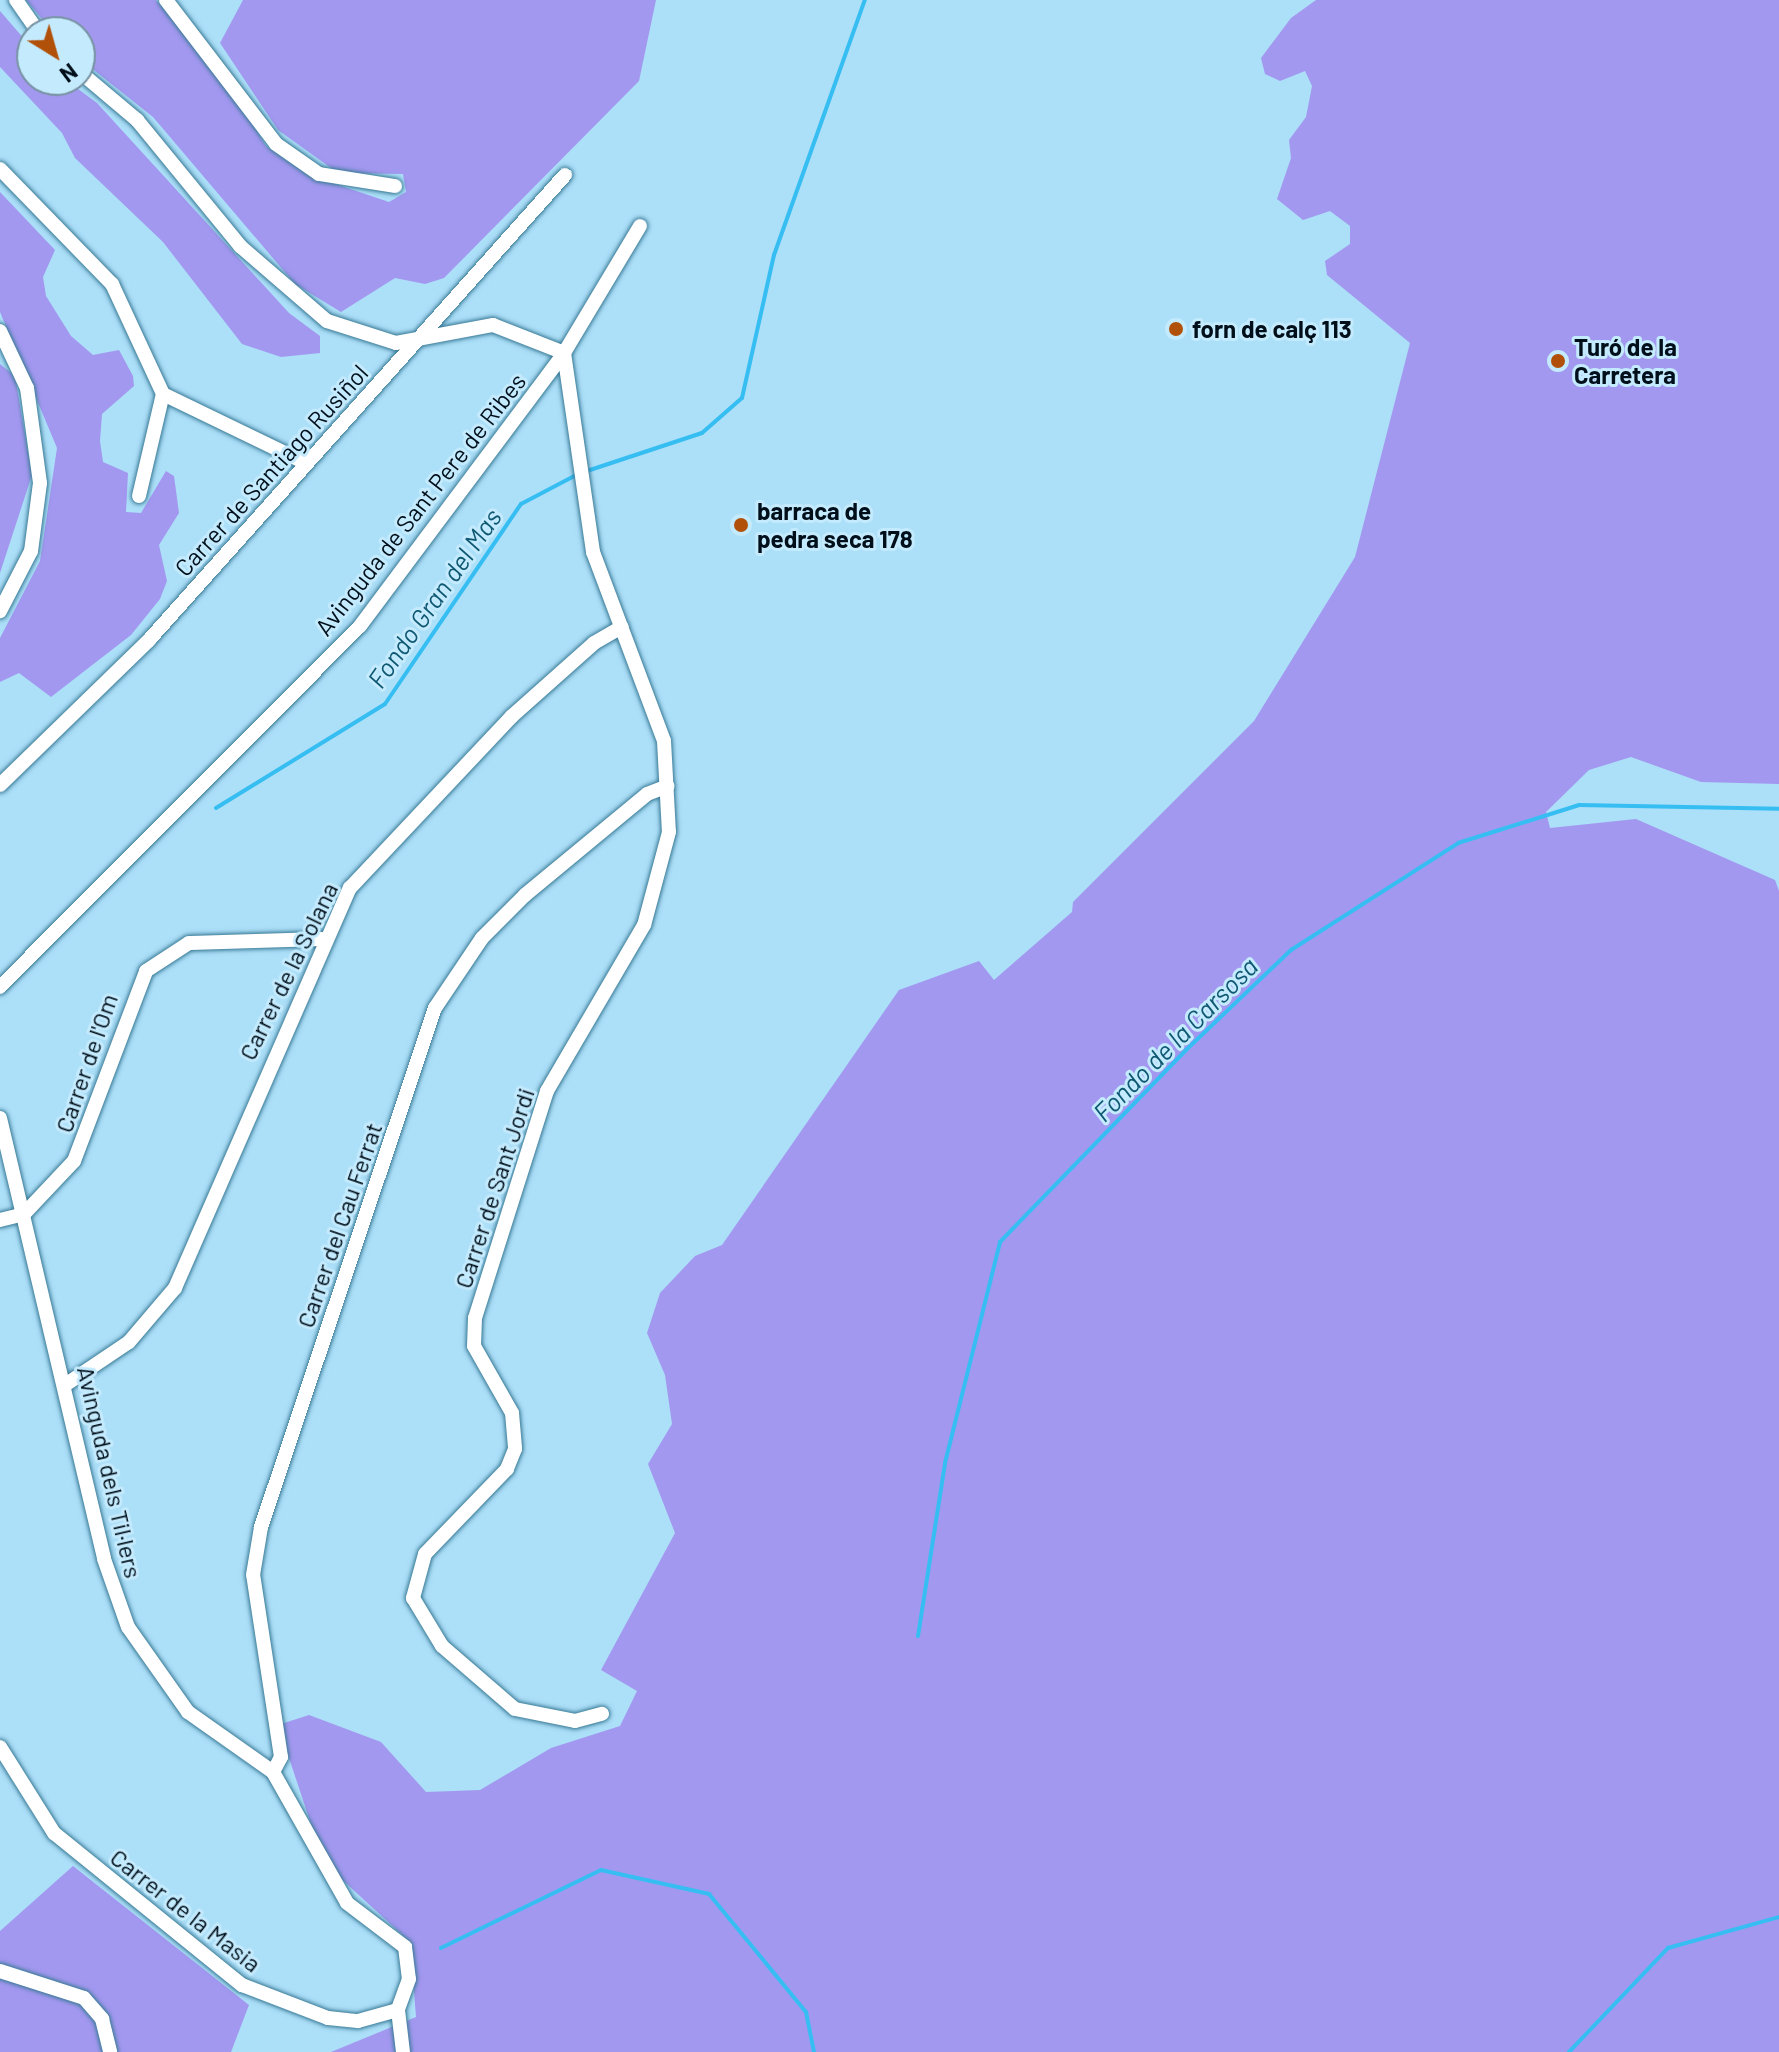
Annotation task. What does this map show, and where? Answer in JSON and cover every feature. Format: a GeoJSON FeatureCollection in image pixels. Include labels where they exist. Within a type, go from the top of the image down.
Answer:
{"type":"FeatureCollection","features":[{"type":"Feature","properties":{"kind":"street"},"geometry":{"type":"LineString","coordinates":[[166,0],[276,144],[319,174],[395,186]]}},
{"type":"Feature","properties":{"kind":"street"},"geometry":{"type":"LineString","coordinates":[[96,85],[137,120],[240,246],[327,321],[371,340],[417,337],[493,325],[564,353]]}},
{"type":"Feature","properties":{"kind":"street"},"geometry":{"type":"LineString","coordinates":[[0,169],[112,284],[163,394],[139,496]]}},
{"type":"Feature","properties":{"kind":"street","name":"Carrer de Santiago Rusiñol"},"geometry":{"type":"LineString","coordinates":[[0,785],[149,640],[565,175]]}},
{"type":"Feature","properties":{"kind":"street","name":"Avinguda de Sant Pere de Ribes"},"geometry":{"type":"LineString","coordinates":[[0,987],[360,626],[564,353],[640,226]]}},
{"type":"Feature","properties":{"kind":"street"},"geometry":{"type":"LineString","coordinates":[[0,331],[27,388],[40,483],[31,551],[0,611]]}},
{"type":"Feature","properties":{"kind":"street","name":"Carrer de Sant Jordi"},"geometry":{"type":"LineString","coordinates":[[564,353],[593,552],[657,713],[668,786],[658,891],[547,1091],[475,1318],[474,1346],[512,1413],[515,1449],[507,1469],[425,1554],[414,1582],[427,1627],[491,1693],[534,1716],[575,1721],[602,1714]]}},
{"type":"Feature","properties":{"kind":"street"},"geometry":{"type":"LineString","coordinates":[[163,394],[306,463]]}},
{"type":"Feature","properties":{"kind":"street","name":"Carrer de la Solana"},"geometry":{"type":"LineString","coordinates":[[68,1383],[129,1342],[175,1288],[322,939],[350,888],[449,778],[594,643],[622,627]]}},
{"type":"Feature","properties":{"kind":"street","name":"Carrer del Cau Ferrat"},"geometry":{"type":"LineString","coordinates":[[273,1772],[281,1757],[253,1575],[261,1527],[435,1008],[482,938],[525,895],[668,786]]}},
{"type":"Feature","properties":{"kind":"street","name":"Carrer de l'Om"},"geometry":{"type":"LineString","coordinates":[[24,1214],[83,1143],[121,1023],[146,971],[189,943],[322,939]]}},
{"type":"Feature","properties":{"kind":"street","name":"Avinguda dels Til·lers"},"geometry":{"type":"LineString","coordinates":[[0,1118],[68,1383],[104,1559],[128,1627],[188,1712],[238,1754],[273,1772]]}},
{"type":"Feature","properties":{"kind":"street"},"geometry":{"type":"LineString","coordinates":[[0,1220],[24,1214]]}},
{"type":"Feature","properties":{"kind":"street","name":"Carrer de la Masia"},"geometry":{"type":"LineString","coordinates":[[0,1747],[54,1833],[242,1985],[328,2018],[358,2021],[398,2010]]}},
{"type":"Feature","properties":{"kind":"street"},"geometry":{"type":"LineString","coordinates":[[273,1772],[347,1903],[405,1947],[409,1979],[398,2010],[403,2052]]}},
{"type":"Feature","properties":{"kind":"street"},"geometry":{"type":"LineString","coordinates":[[0,1971],[84,1998],[102,2019],[110,2052]]}},
{"type":"Feature","properties":{"kind":"shaded area"},"geometry":{"type":"Polygon","coordinates":[[[26,0],[156,0],[230,87],[266,146],[306,174],[389,202],[406,192],[403,174],[338,173],[278,130],[220,43],[243,0],[656,0],[639,81],[444,278],[425,284],[395,278],[341,312],[295,284],[153,117],[96,72],[96,16],[40,16],[26,0]]]}},
{"type":"Feature","properties":{"kind":"shaded area"},"geometry":{"type":"Polygon","coordinates":[[[1316,0],[1779,0],[1779,784],[1701,782],[1631,757],[1589,770],[1546,812],[1550,828],[1636,819],[1775,880],[1779,891],[1779,2052],[331,2052],[416,2017],[410,1942],[324,1863],[278,1725],[309,1715],[381,1742],[426,1792],[480,1790],[551,1748],[620,1726],[637,1691],[601,1670],[675,1533],[648,1464],[672,1424],[665,1375],[647,1333],[660,1293],[695,1256],[722,1245],[899,990],[979,961],[994,980],[1072,912],[1073,902],[1254,721],[1355,557],[1410,343],[1327,275],[1325,261],[1350,244],[1350,226],[1330,211],[1303,220],[1277,199],[1291,158],[1289,140],[1306,117],[1312,86],[1305,71],[1280,81],[1265,74],[1261,58],[1291,18],[1316,0]]]}},
{"type":"Feature","properties":{"kind":"shaded area"},"geometry":{"type":"Polygon","coordinates":[[[0,11],[16,30],[16,84],[0,67],[0,11]]]}},
{"type":"Feature","properties":{"kind":"shaded area"},"geometry":{"type":"Polygon","coordinates":[[[27,96],[88,96],[97,103],[289,313],[320,336],[320,353],[281,357],[242,344],[163,242],[75,158],[62,133],[27,96]]]}},
{"type":"Feature","properties":{"kind":"shaded area"},"geometry":{"type":"Polygon","coordinates":[[[0,192],[55,250],[43,277],[46,296],[71,336],[93,355],[119,350],[133,376],[134,386],[102,414],[100,441],[103,462],[128,473],[126,512],[141,513],[166,471],[174,476],[179,513],[159,545],[167,581],[160,599],[131,635],[51,697],[19,673],[0,682],[0,638],[40,561],[57,448],[0,312],[0,192]]]}},
{"type":"Feature","properties":{"kind":"shaded area"},"geometry":{"type":"Polygon","coordinates":[[[0,364],[15,376],[32,475],[0,573],[0,364]]]}},
{"type":"Feature","properties":{"kind":"shaded area"},"geometry":{"type":"Polygon","coordinates":[[[73,1866],[249,2005],[231,2052],[0,2052],[0,1931],[73,1866]]]}},
{"type":"Feature","properties":{"kind":"waterway","name":"Fondo Gran del Mas"},"geometry":{"type":"LineString","coordinates":[[587,471],[702,433],[742,398],[774,255],[865,0]]}},
{"type":"Feature","properties":{"kind":"waterway","name":"Fondo Gran del Mas"},"geometry":{"type":"LineString","coordinates":[[216,808],[385,704],[521,504],[578,474]]}},
{"type":"Feature","properties":{"kind":"waterway","name":"Fondo de la Carsosa"},"geometry":{"type":"LineString","coordinates":[[918,1636],[945,1463],[1000,1242],[1186,1050],[1291,950],[1458,843],[1579,805],[1779,809]]}},
{"type":"Feature","properties":{"kind":"waterway"},"geometry":{"type":"LineString","coordinates":[[441,1948],[601,1870],[709,1894],[806,2012],[814,2052]]}},
{"type":"Feature","properties":{"kind":"waterway"},"geometry":{"type":"LineString","coordinates":[[1569,2052],[1668,1948],[1779,1917]]}},
{"type":"Feature","properties":{"kind":"place","name":"forn de calç 113"},"geometry":{"type":"Point","coordinates":[1176,329]}},
{"type":"Feature","properties":{"kind":"place","name":"Turó de la Carretera"},"geometry":{"type":"Point","coordinates":[1558,361]}},
{"type":"Feature","properties":{"kind":"place","name":"barraca de pedra seca 178"},"geometry":{"type":"Point","coordinates":[741,525]}}]}
